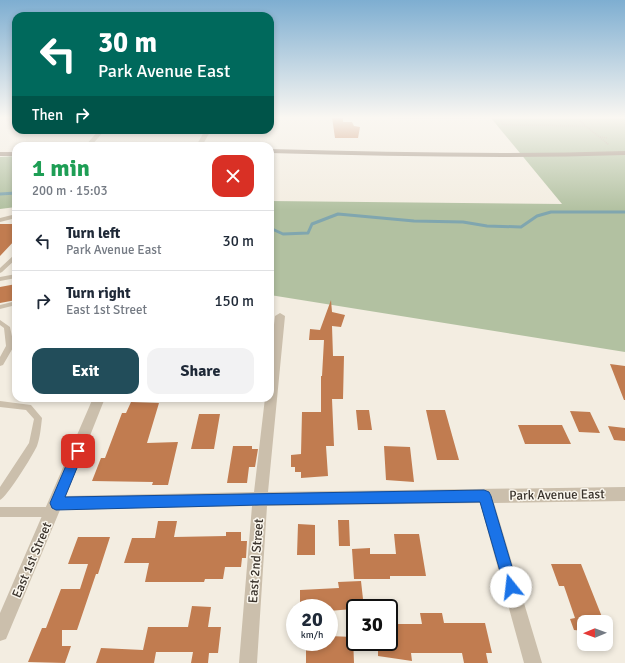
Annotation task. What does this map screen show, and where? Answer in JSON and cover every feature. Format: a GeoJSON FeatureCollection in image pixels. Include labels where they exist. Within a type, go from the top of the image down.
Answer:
{"type":"FeatureCollection","features":[{"type":"Feature","properties":{"kind":"main road"},"geometry":{"type":"LineString","coordinates":[[274,151],[423,156],[523,156],[622,153]]}},
{"type":"Feature","properties":{"kind":"main road"},"geometry":{"type":"LineString","coordinates":[[0,154],[12,154]]}},
{"type":"Feature","properties":{"kind":"street","name":"East 2nd Street"},"geometry":{"type":"LineString","coordinates":[[274,354],[280,316]]}},
{"type":"Feature","properties":{"kind":"street","name":"East 1st Street"},"geometry":{"type":"LineString","coordinates":[[0,633],[54,508],[97,402]]}},
{"type":"Feature","properties":{"kind":"street","name":"East 2nd Street"},"geometry":{"type":"LineString","coordinates":[[248,663],[260,499],[269,402]]}},
{"type":"Feature","properties":{"kind":"street","name":"Park Avenue East"},"geometry":{"type":"LineString","coordinates":[[54,508],[260,499],[625,494]]}},
{"type":"Feature","properties":{"kind":"street"},"geometry":{"type":"LineString","coordinates":[[484,496],[534,663]]}},
{"type":"Feature","properties":{"kind":"lane"},"geometry":{"type":"LineString","coordinates":[[0,220],[12,217]]}},
{"type":"Feature","properties":{"kind":"lane"},"geometry":{"type":"LineString","coordinates":[[0,271],[12,260]]}},
{"type":"Feature","properties":{"kind":"lane"},"geometry":{"type":"LineString","coordinates":[[0,279],[12,277]]}},
{"type":"Feature","properties":{"kind":"lane"},"geometry":{"type":"LineString","coordinates":[[0,307],[12,304]]}},
{"type":"Feature","properties":{"kind":"lane"},"geometry":{"type":"LineString","coordinates":[[0,322],[7,327],[10,346],[0,363]]}},
{"type":"Feature","properties":{"kind":"lane"},"geometry":{"type":"LineString","coordinates":[[0,404],[28,407],[38,418],[33,444],[0,495]]}},
{"type":"Feature","properties":{"kind":"lane"},"geometry":{"type":"LineString","coordinates":[[0,512],[54,508]]}},
{"type":"Feature","properties":{"kind":"green space"},"geometry":{"type":"Polygon","coordinates":[[[516,148],[625,148],[625,352],[274,296],[274,201],[562,204],[516,148]]]}},
{"type":"Feature","properties":{"kind":"green space"},"geometry":{"type":"Polygon","coordinates":[[[12,156],[12,208],[0,209],[0,157],[12,156]]]}},
{"type":"Feature","properties":{"kind":"building"},"geometry":{"type":"Polygon","coordinates":[[[0,224],[12,224],[12,243],[0,256],[0,224]]]}},
{"type":"Feature","properties":{"kind":"building"},"geometry":{"type":"Polygon","coordinates":[[[12,285],[12,301],[0,303],[0,287],[12,285]]]}},
{"type":"Feature","properties":{"kind":"building"},"geometry":{"type":"Polygon","coordinates":[[[331,300],[332,312],[345,315],[341,327],[332,326],[333,356],[344,356],[343,399],[332,399],[334,446],[326,446],[328,476],[301,478],[301,472],[295,472],[295,467],[291,467],[291,455],[301,454],[302,412],[321,412],[321,376],[324,340],[309,340],[310,329],[320,330],[331,300]]]}},
{"type":"Feature","properties":{"kind":"building"},"geometry":{"type":"Polygon","coordinates":[[[610,364],[625,366],[625,400],[624,400],[610,364]]]}},
{"type":"Feature","properties":{"kind":"building"},"geometry":{"type":"Polygon","coordinates":[[[131,402],[159,403],[147,443],[178,442],[168,485],[152,485],[153,482],[92,481],[101,458],[105,458],[122,413],[126,413],[131,402]]]}},
{"type":"Feature","properties":{"kind":"building"},"geometry":{"type":"Polygon","coordinates":[[[356,410],[369,410],[372,430],[358,430],[356,410]]]}},
{"type":"Feature","properties":{"kind":"building"},"geometry":{"type":"Polygon","coordinates":[[[426,410],[445,410],[459,460],[437,460],[426,410]]]}},
{"type":"Feature","properties":{"kind":"building"},"geometry":{"type":"Polygon","coordinates":[[[570,411],[590,412],[600,433],[579,432],[570,411]]]}},
{"type":"Feature","properties":{"kind":"building"},"geometry":{"type":"Polygon","coordinates":[[[199,414],[220,414],[214,449],[191,449],[199,414]]]}},
{"type":"Feature","properties":{"kind":"building"},"geometry":{"type":"Polygon","coordinates":[[[518,425],[562,425],[571,444],[525,444],[518,425]]]}},
{"type":"Feature","properties":{"kind":"building"},"geometry":{"type":"Polygon","coordinates":[[[608,426],[625,428],[625,441],[614,440],[608,426]]]}},
{"type":"Feature","properties":{"kind":"building"},"geometry":{"type":"Polygon","coordinates":[[[233,446],[252,446],[252,449],[258,449],[255,467],[249,467],[247,483],[227,483],[233,446]]]}},
{"type":"Feature","properties":{"kind":"building"},"geometry":{"type":"Polygon","coordinates":[[[384,446],[410,447],[414,482],[386,480],[384,446]]]}},
{"type":"Feature","properties":{"kind":"building"},"geometry":{"type":"Polygon","coordinates":[[[338,520],[349,520],[350,546],[339,546],[338,520]]]}},
{"type":"Feature","properties":{"kind":"building"},"geometry":{"type":"Polygon","coordinates":[[[158,521],[177,521],[174,537],[226,536],[226,532],[241,532],[241,541],[247,541],[246,558],[242,558],[241,567],[225,567],[223,579],[205,579],[204,582],[145,582],[149,563],[124,563],[132,538],[155,538],[158,521]]]}},
{"type":"Feature","properties":{"kind":"building"},"geometry":{"type":"Polygon","coordinates":[[[298,524],[315,525],[315,555],[297,555],[298,524]]]}},
{"type":"Feature","properties":{"kind":"building"},"geometry":{"type":"Polygon","coordinates":[[[394,534],[419,534],[426,576],[390,576],[390,579],[354,579],[352,549],[370,548],[370,554],[396,554],[394,534]]]}},
{"type":"Feature","properties":{"kind":"building"},"geometry":{"type":"Polygon","coordinates":[[[78,537],[110,537],[77,630],[62,630],[62,646],[71,646],[65,663],[28,662],[42,628],[46,628],[61,589],[80,589],[88,564],[68,564],[78,537]]]}},
{"type":"Feature","properties":{"kind":"building"},"geometry":{"type":"Polygon","coordinates":[[[551,564],[581,564],[601,615],[577,615],[577,630],[574,630],[570,619],[575,618],[564,586],[559,586],[551,564]]]}},
{"type":"Feature","properties":{"kind":"building"},"geometry":{"type":"Polygon","coordinates":[[[361,581],[363,599],[346,599],[346,610],[338,610],[338,599],[300,599],[300,590],[339,588],[338,582],[361,581]]]}},
{"type":"Feature","properties":{"kind":"building"},"geometry":{"type":"Polygon","coordinates":[[[192,606],[211,607],[208,627],[221,627],[218,653],[209,653],[208,663],[191,663],[193,652],[156,652],[154,663],[96,663],[101,648],[143,650],[148,627],[188,627],[192,606]]]}},
{"type":"Feature","properties":{"kind":"building"},"geometry":{"type":"Polygon","coordinates":[[[420,613],[442,613],[444,623],[485,623],[492,653],[486,653],[488,663],[464,663],[462,653],[411,653],[412,661],[378,656],[378,651],[398,651],[398,624],[422,624],[420,613]]]}},
{"type":"Feature","properties":{"kind":"building"},"geometry":{"type":"Polygon","coordinates":[[[338,636],[346,637],[346,651],[354,651],[354,663],[306,663],[306,651],[338,651],[338,636]]]}},
{"type":"Feature","properties":{"kind":"waterway"},"geometry":{"type":"LineString","coordinates":[[0,194],[12,193]]}},
{"type":"Feature","properties":{"kind":"waterway"},"geometry":{"type":"LineString","coordinates":[[274,230],[283,234],[308,233],[312,224],[338,214],[414,221],[463,222],[487,226],[521,227],[537,216],[551,212],[625,212]]}},
{"type":"Feature","properties":{"kind":"route"},"geometry":{"type":"LineString","coordinates":[[78,451],[56,503],[484,496],[511,587]]}}]}
